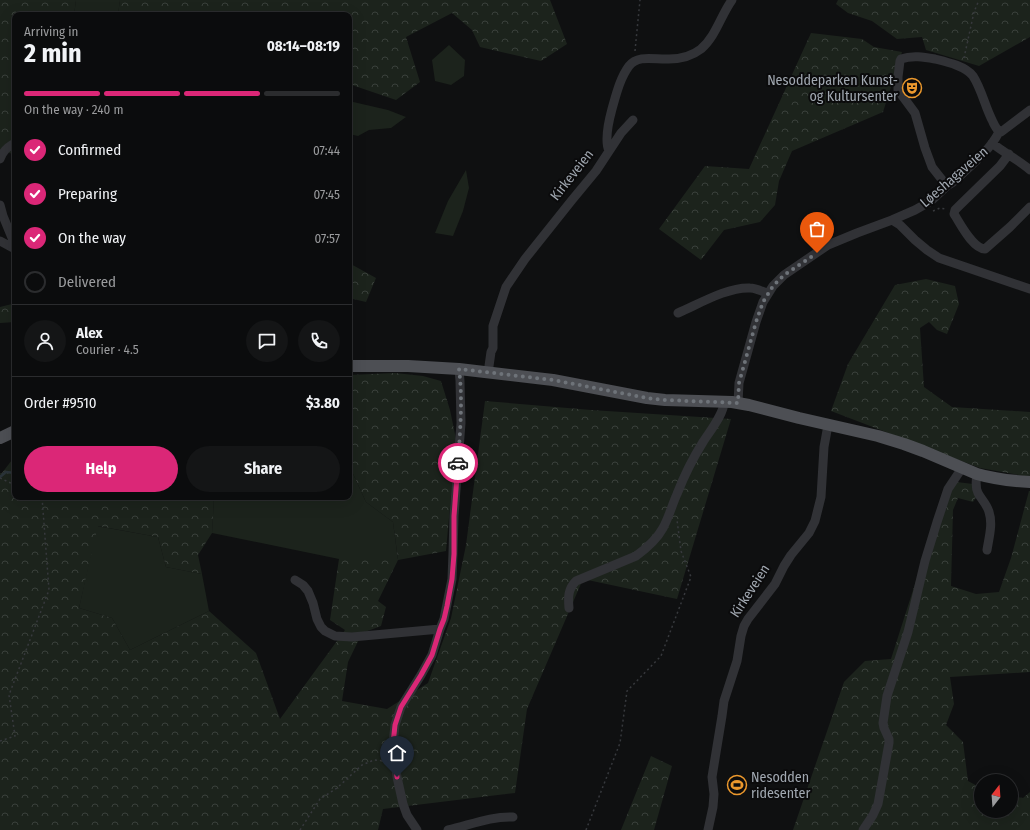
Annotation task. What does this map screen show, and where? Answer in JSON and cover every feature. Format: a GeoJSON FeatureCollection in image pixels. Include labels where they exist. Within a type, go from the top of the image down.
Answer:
{"type":"FeatureCollection","features":[{"type":"Feature","properties":{"kind":"main road"},"geometry":{"type":"LineString","coordinates":[[352,366],[408,366],[459,369],[553,380],[647,398],[738,403],[878,436],[923,451],[977,474],[997,479],[1030,482]]}},
{"type":"Feature","properties":{"kind":"main road"},"geometry":{"type":"LineString","coordinates":[[0,438],[12,432]]}},
{"type":"Feature","properties":{"kind":"street"},"geometry":{"type":"LineString","coordinates":[[634,61],[640,59],[670,59],[693,54],[702,48],[709,39],[732,0]]}},
{"type":"Feature","properties":{"kind":"street"},"geometry":{"type":"LineString","coordinates":[[947,186],[932,167],[914,113],[898,90],[900,61],[902,58],[926,58],[948,62],[962,68],[972,76],[999,132]]}},
{"type":"Feature","properties":{"kind":"street","name":"Kirkeveien"},"geometry":{"type":"LineString","coordinates":[[488,373],[493,348],[492,326],[506,286],[525,259],[596,171],[609,151],[607,149],[607,141],[611,113],[625,72],[634,61]]}},
{"type":"Feature","properties":{"kind":"street","name":"Løeshagaveien"},"geometry":{"type":"LineString","coordinates":[[738,403],[739,383],[754,330],[763,302],[773,286],[784,275],[828,245],[915,210],[931,200],[952,183],[986,151],[999,132],[1030,110]]}},
{"type":"Feature","properties":{"kind":"street"},"geometry":{"type":"LineString","coordinates":[[609,151],[621,133],[633,120]]}},
{"type":"Feature","properties":{"kind":"street"},"geometry":{"type":"LineString","coordinates":[[992,143],[1030,170]]}},
{"type":"Feature","properties":{"kind":"street"},"geometry":{"type":"LineString","coordinates":[[0,160],[2,153],[12,145]]}},
{"type":"Feature","properties":{"kind":"street"},"geometry":{"type":"LineString","coordinates":[[1009,154],[1000,166],[955,210],[954,214],[969,237],[979,248],[985,249],[1030,207]]}},
{"type":"Feature","properties":{"kind":"street"},"geometry":{"type":"LineString","coordinates":[[0,205],[12,238]]}},
{"type":"Feature","properties":{"kind":"street"},"geometry":{"type":"LineString","coordinates":[[892,220],[900,225],[926,250],[939,258],[1030,290]]}},
{"type":"Feature","properties":{"kind":"street"},"geometry":{"type":"LineString","coordinates":[[0,242],[12,248]]}},
{"type":"Feature","properties":{"kind":"street"},"geometry":{"type":"LineString","coordinates":[[678,313],[720,294],[734,290],[751,288],[768,294]]}},
{"type":"Feature","properties":{"kind":"street"},"geometry":{"type":"LineString","coordinates":[[417,830],[402,804],[393,744],[395,725],[401,707],[432,655],[444,619],[452,579],[454,554],[454,516],[461,423],[459,369]]}},
{"type":"Feature","properties":{"kind":"street"},"geometry":{"type":"LineString","coordinates":[[569,608],[568,593],[573,584],[582,578],[636,556],[654,540],[662,529],[694,456],[720,416],[724,407],[724,402]]}},
{"type":"Feature","properties":{"kind":"street","name":"Kirkeveien"},"geometry":{"type":"LineString","coordinates":[[708,830],[714,794],[712,777],[724,701],[737,661],[741,636],[748,619],[775,584],[791,554],[809,533],[815,521],[821,497],[824,446],[828,425]]}},
{"type":"Feature","properties":{"kind":"street"},"geometry":{"type":"LineString","coordinates":[[862,830],[873,815],[878,804],[889,743],[883,723],[887,696],[908,632],[925,561],[937,522],[948,489],[962,468]]}},
{"type":"Feature","properties":{"kind":"street"},"geometry":{"type":"LineString","coordinates":[[977,474],[976,481],[978,493],[985,502],[989,511],[991,524],[987,550]]}},
{"type":"Feature","properties":{"kind":"street"},"geometry":{"type":"LineString","coordinates":[[295,580],[303,585],[308,591],[321,627],[325,631],[335,636],[352,637],[440,629]]}},
{"type":"Feature","properties":{"kind":"street"},"geometry":{"type":"LineString","coordinates":[[448,830],[495,817],[513,817]]}},
{"type":"Feature","properties":{"kind":"path"},"geometry":{"type":"LineString","coordinates":[[634,61],[640,0]]}},
{"type":"Feature","properties":{"kind":"path"},"geometry":{"type":"LineString","coordinates":[[962,68],[974,12],[979,0]]}},
{"type":"Feature","properties":{"kind":"path"},"geometry":{"type":"LineString","coordinates":[[915,210],[924,215],[940,208],[955,210]]}},
{"type":"Feature","properties":{"kind":"path"},"geometry":{"type":"LineString","coordinates":[[0,478],[12,484]]}},
{"type":"Feature","properties":{"kind":"path"},"geometry":{"type":"LineString","coordinates":[[0,741],[15,736],[9,695],[49,590],[42,500]]}},
{"type":"Feature","properties":{"kind":"path"},"geometry":{"type":"LineString","coordinates":[[586,830],[620,743],[627,690],[661,656],[691,577],[681,551],[676,516],[670,512]]}},
{"type":"Feature","properties":{"kind":"path"},"geometry":{"type":"LineString","coordinates":[[300,830],[320,799],[337,788],[362,765],[374,760],[395,762]]}},
{"type":"Feature","properties":{"kind":"green space"},"geometry":{"type":"Polygon","coordinates":[[[0,0],[76,0],[74,12],[12,12],[12,154],[0,149],[0,0]]]}},
{"type":"Feature","properties":{"kind":"green space"},"geometry":{"type":"Polygon","coordinates":[[[76,0],[120,0],[118,12],[74,12],[76,0]]]}},
{"type":"Feature","properties":{"kind":"green space"},"geometry":{"type":"Polygon","coordinates":[[[120,0],[550,0],[567,44],[541,61],[480,47],[472,30],[452,13],[406,37],[420,82],[396,100],[352,85],[352,12],[118,12],[120,0]]]}},
{"type":"Feature","properties":{"kind":"green space"},"geometry":{"type":"Polygon","coordinates":[[[838,0],[1030,0],[1030,37],[979,66],[926,50],[922,37],[897,39],[872,21],[848,13],[836,4],[838,0]]]}},
{"type":"Feature","properties":{"kind":"green space"},"geometry":{"type":"Polygon","coordinates":[[[811,33],[862,39],[874,47],[902,52],[883,112],[792,151],[779,181],[775,205],[760,222],[724,230],[701,260],[659,229],[705,166],[749,169],[811,33]]]}},
{"type":"Feature","properties":{"kind":"green space"},"geometry":{"type":"Polygon","coordinates":[[[449,45],[465,60],[464,76],[451,85],[435,81],[432,60],[449,45]]]}},
{"type":"Feature","properties":{"kind":"green space"},"geometry":{"type":"Polygon","coordinates":[[[352,102],[388,110],[406,117],[391,128],[369,130],[358,136],[352,135],[352,102]]]}},
{"type":"Feature","properties":{"kind":"green space"},"geometry":{"type":"Polygon","coordinates":[[[466,170],[469,188],[463,211],[453,236],[435,233],[448,201],[466,170]]]}},
{"type":"Feature","properties":{"kind":"green space"},"geometry":{"type":"Polygon","coordinates":[[[352,265],[376,278],[366,302],[352,299],[352,265]]]}},
{"type":"Feature","properties":{"kind":"green space"},"geometry":{"type":"Polygon","coordinates":[[[926,279],[955,286],[959,304],[947,334],[937,330],[929,322],[920,328],[924,387],[952,407],[1030,412],[1030,477],[980,468],[831,411],[848,364],[895,285],[926,279]]]}},
{"type":"Feature","properties":{"kind":"green space"},"geometry":{"type":"Polygon","coordinates":[[[12,304],[12,322],[0,323],[0,307],[12,304]]]}},
{"type":"Feature","properties":{"kind":"green space"},"geometry":{"type":"Polygon","coordinates":[[[395,373],[423,376],[441,381],[450,410],[456,439],[446,551],[398,560],[378,601],[386,607],[381,626],[362,633],[348,662],[342,701],[387,709],[428,683],[451,618],[466,545],[485,401],[591,410],[731,419],[677,599],[583,579],[527,709],[515,793],[383,809],[378,830],[0,830],[0,473],[2,473],[12,460],[12,500],[214,500],[212,533],[198,555],[202,574],[166,567],[158,537],[98,526],[79,608],[112,618],[130,650],[209,611],[256,653],[280,719],[345,630],[330,620],[339,559],[398,559],[393,522],[366,502],[352,472],[352,375],[395,373]]]}},
{"type":"Feature","properties":{"kind":"green space"},"geometry":{"type":"Polygon","coordinates":[[[352,472],[366,502],[393,522],[398,560],[339,559],[212,533],[214,500],[352,500],[352,472]]]}},
{"type":"Feature","properties":{"kind":"green space"},"geometry":{"type":"Polygon","coordinates":[[[948,481],[973,484],[977,496],[973,502],[958,498],[953,510],[951,586],[976,594],[999,592],[1011,558],[1030,491],[1030,672],[950,677],[954,704],[946,725],[963,742],[968,781],[974,784],[974,818],[1018,818],[1018,797],[1023,798],[1030,792],[1030,830],[793,830],[844,682],[865,661],[891,659],[948,481]]]}},
{"type":"Feature","properties":{"kind":"green space"},"geometry":{"type":"Polygon","coordinates":[[[97,526],[158,537],[166,567],[202,574],[209,611],[130,650],[112,618],[79,608],[97,526]]]}},
{"type":"Feature","properties":{"kind":"green space"},"geometry":{"type":"Polygon","coordinates":[[[651,756],[672,766],[654,830],[621,830],[651,756]]]}},
{"type":"Feature","properties":{"kind":"waterway"},"geometry":{"type":"LineString","coordinates":[[0,477],[6,472],[12,473]]}},
{"type":"Feature","properties":{"kind":"way so far"},"geometry":{"type":"LineString","coordinates":[[458,463],[461,423],[459,369],[553,380],[647,398],[738,403],[739,383],[763,302],[773,286],[784,275],[817,253]]}},
{"type":"Feature","properties":{"kind":"place","name":"Nesoddeparken Kunst- og Kultursenter"},"geometry":{"type":"Point","coordinates":[912,88]}},
{"type":"Feature","properties":{"kind":"place","name":"Nesodden ridesenter"},"geometry":{"type":"Point","coordinates":[737,785]}},
{"type":"Feature","properties":{"kind":"route"},"geometry":{"type":"LineString","coordinates":[[397,777],[393,744],[395,725],[401,707],[432,655],[447,606],[452,579],[454,554],[454,516],[458,463]]}}]}
